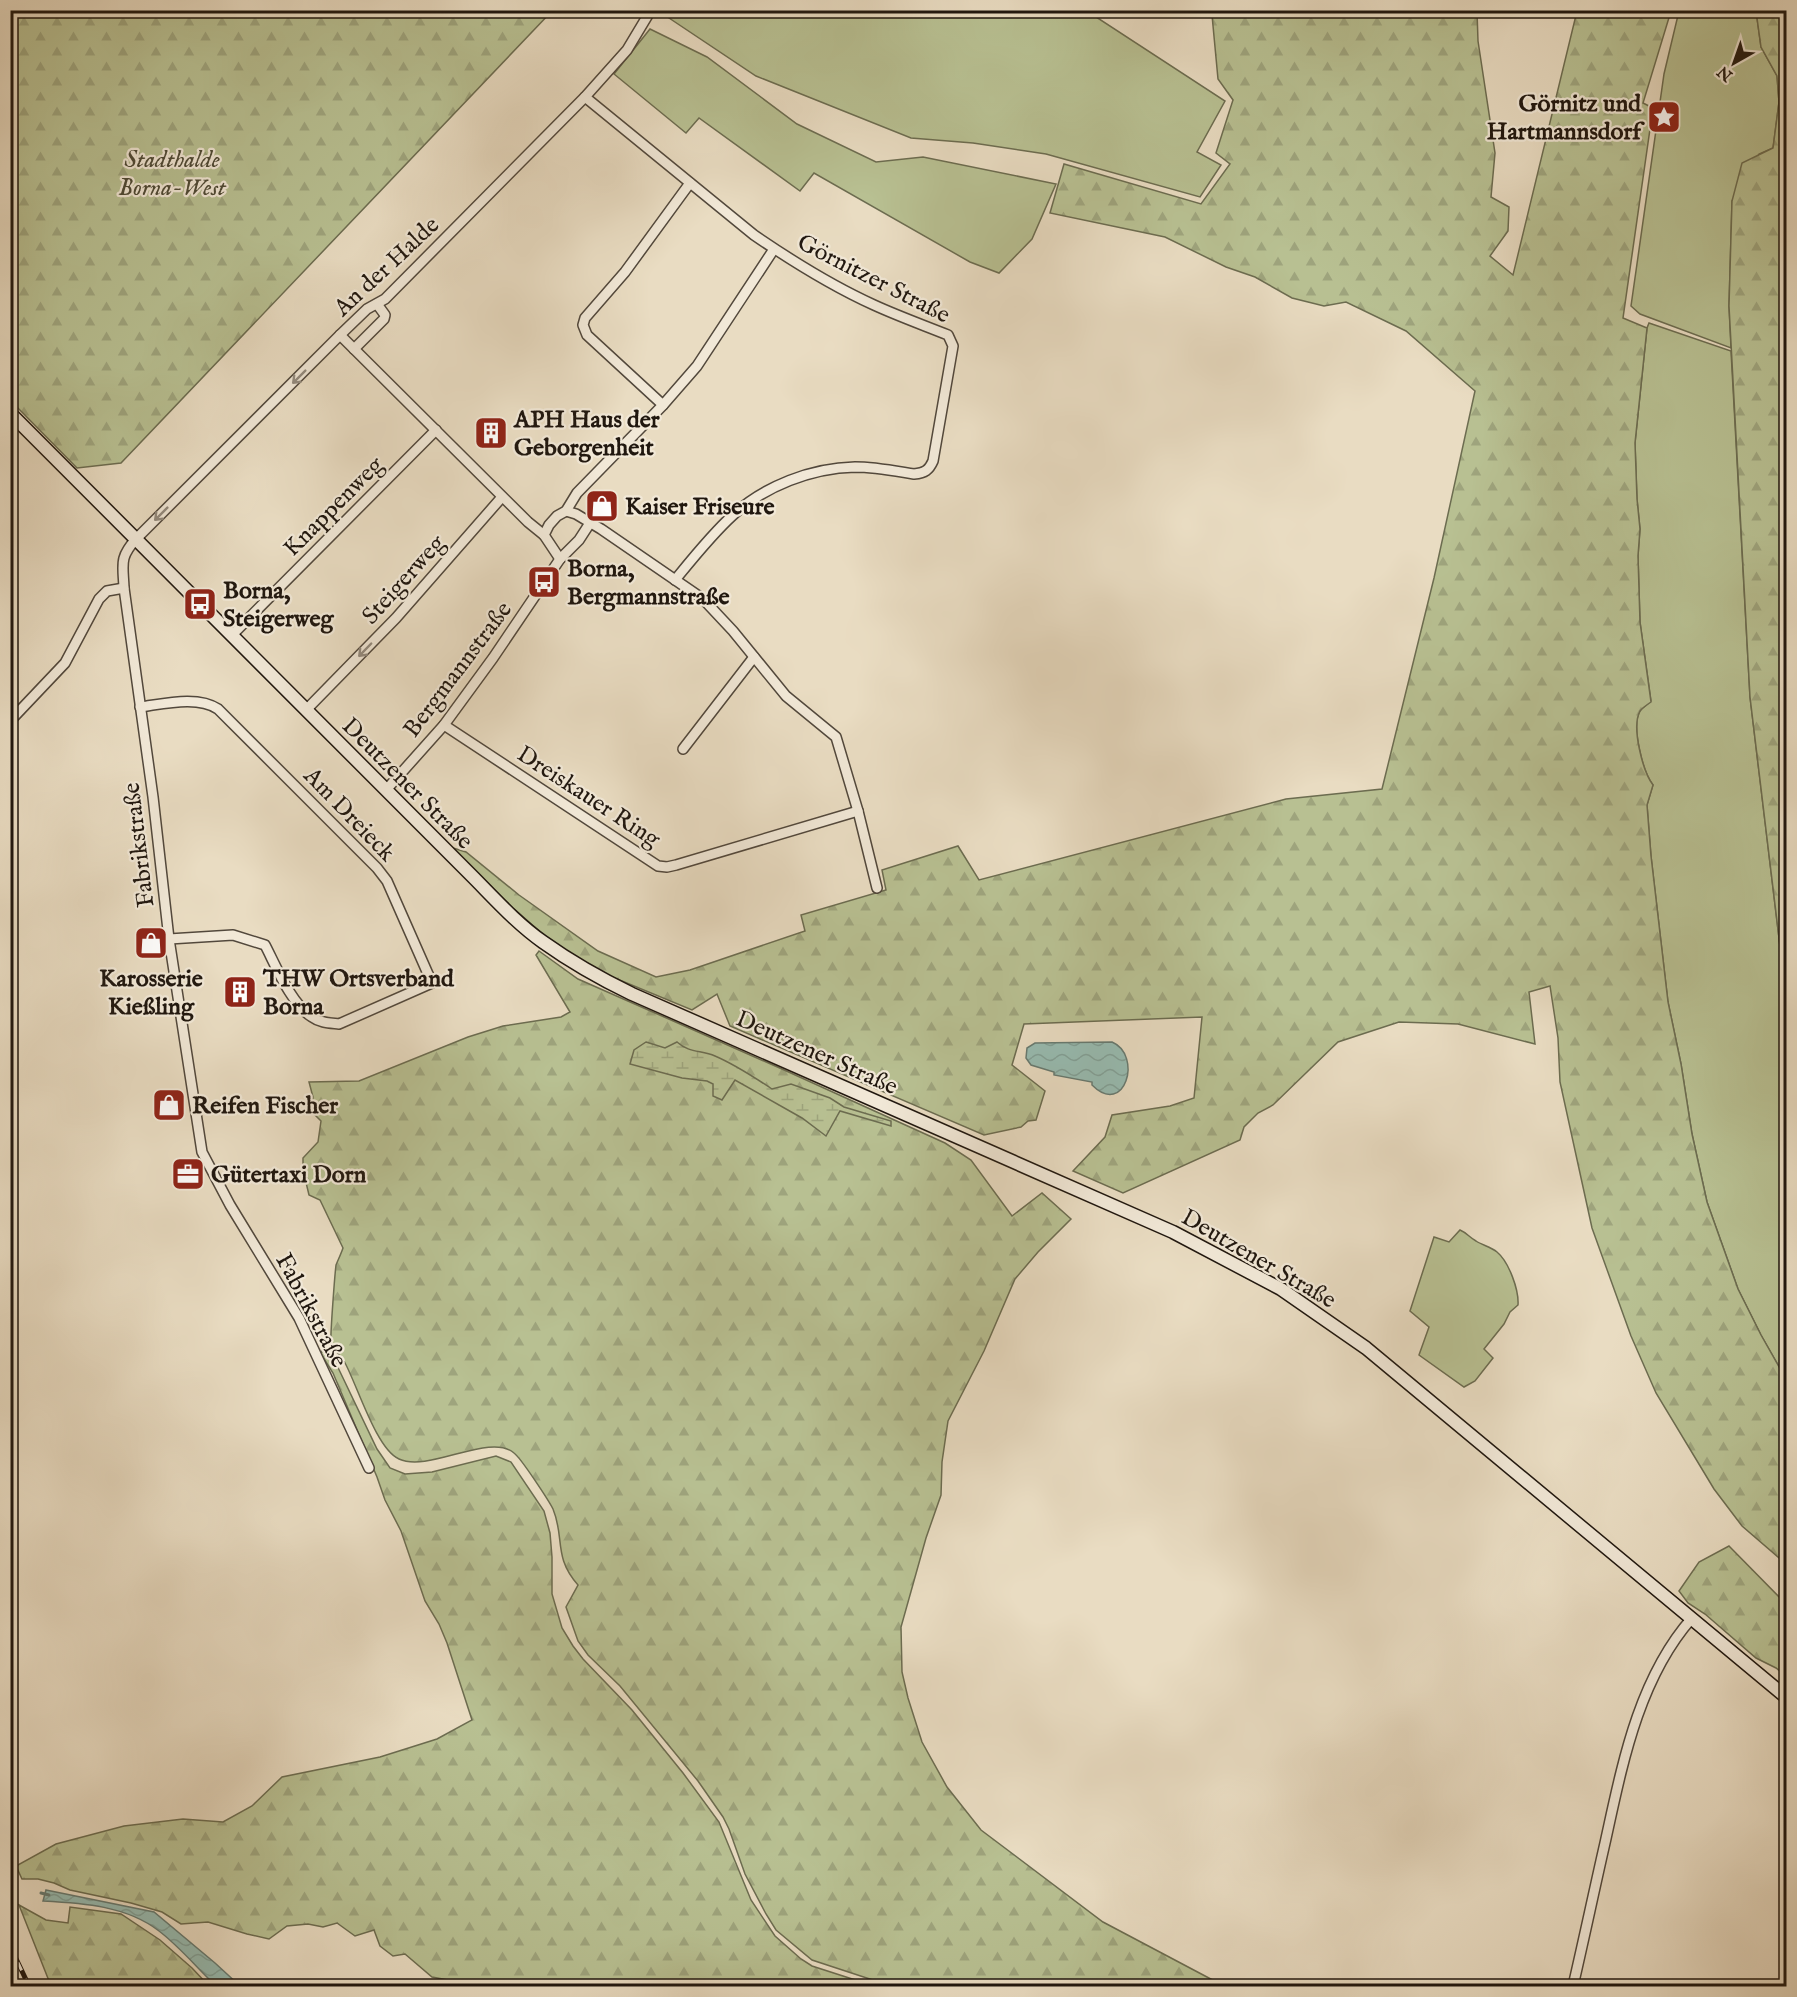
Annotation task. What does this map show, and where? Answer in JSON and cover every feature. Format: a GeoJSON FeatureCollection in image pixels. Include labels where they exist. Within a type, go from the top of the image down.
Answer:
{"type":"FeatureCollection","features":[{"type":"Feature","properties":{"kind":"main road","name":"Deutzener Straße"},"geometry":{"type":"LineString","coordinates":[[10,413],[386,790],[541,941],[600,978],[1173,1232],[1281,1289],[1366,1348],[1786,1697]]}},
{"type":"Feature","properties":{"kind":"street","name":"An der Halde"},"geometry":{"type":"LineString","coordinates":[[136,539],[340,335],[367,309],[385,299],[585,97],[627,50],[651,10]]}},
{"type":"Feature","properties":{"kind":"street","name":"Görnitzer Straße"},"geometry":{"type":"LineString","coordinates":[[585,97],[774,249],[850,294],[948,335],[953,346],[930,469],[920,474],[856,467],[813,473],[778,485],[758,495],[732,515],[675,580]]}},
{"type":"Feature","properties":{"kind":"street"},"geometry":{"type":"LineString","coordinates":[[663,405],[587,335],[583,325],[585,318],[625,272],[690,183]]}},
{"type":"Feature","properties":{"kind":"street"},"geometry":{"type":"LineString","coordinates":[[544,535],[557,516],[566,511],[577,493],[663,405],[697,366],[774,249]]}},
{"type":"Feature","properties":{"kind":"street"},"geometry":{"type":"LineString","coordinates":[[354,349],[384,319],[385,315],[377,304]]}},
{"type":"Feature","properties":{"kind":"street"},"geometry":{"type":"LineString","coordinates":[[340,335],[502,497],[544,535],[560,559]]}},
{"type":"Feature","properties":{"kind":"street","name":"Knappenweg"},"geometry":{"type":"LineString","coordinates":[[232,635],[436,430]]}},
{"type":"Feature","properties":{"kind":"street","name":"Steigerweg"},"geometry":{"type":"LineString","coordinates":[[306,710],[396,618],[502,497]]}},
{"type":"Feature","properties":{"kind":"street"},"geometry":{"type":"LineString","coordinates":[[566,511],[590,523],[711,606],[786,696],[836,737],[878,888]]}},
{"type":"Feature","properties":{"kind":"street","name":"Bergmannstraße"},"geometry":{"type":"LineString","coordinates":[[386,790],[444,725],[560,559],[579,540],[590,523]]}},
{"type":"Feature","properties":{"kind":"street","name":"Fabrikstraße"},"geometry":{"type":"LineString","coordinates":[[136,539],[125,550],[123,557],[124,588],[153,797],[169,939],[202,1152],[230,1205],[299,1318],[369,1468]]}},
{"type":"Feature","properties":{"kind":"street"},"geometry":{"type":"LineString","coordinates":[[10,721],[65,663],[99,599],[107,591],[124,588]]}},
{"type":"Feature","properties":{"kind":"street"},"geometry":{"type":"LineString","coordinates":[[683,749],[754,657]]}},
{"type":"Feature","properties":{"kind":"street","name":"Am Dreieck"},"geometry":{"type":"LineString","coordinates":[[140,708],[200,701],[218,709],[387,881],[432,982],[339,1024],[323,1023],[310,1017],[296,1000],[265,945],[233,935],[169,939]]}},
{"type":"Feature","properties":{"kind":"street","name":"Dreiskauer Ring"},"geometry":{"type":"LineString","coordinates":[[444,725],[658,866],[676,865],[858,811]]}},
{"type":"Feature","properties":{"kind":"street"},"geometry":{"type":"LineString","coordinates":[[1573,1986],[1616,1793],[1631,1737],[1648,1690],[1663,1660],[1677,1634],[1692,1618]]}},
{"type":"Feature","properties":{"kind":"green space","name":"Stadthalde Borna-West"},"geometry":{"type":"Polygon","coordinates":[[[10,11],[552,11],[121,463],[77,468],[11,401],[10,11]]]}},
{"type":"Feature","properties":{"kind":"green space"},"geometry":{"type":"Polygon","coordinates":[[[661,11],[1087,11],[1225,101],[1197,152],[1221,165],[1200,197],[1046,154],[973,143],[911,138],[756,76],[661,11]]]}},
{"type":"Feature","properties":{"kind":"green space"},"geometry":{"type":"Polygon","coordinates":[[[1223,11],[1477,11],[1478,41],[1495,153],[1491,197],[1509,207],[1508,231],[1490,256],[1513,275],[1577,11],[1671,11],[1643,103],[1653,108],[1623,318],[1647,328],[1635,443],[1640,529],[1638,556],[1640,622],[1651,702],[1640,711],[1637,727],[1642,760],[1653,785],[1647,805],[1668,1002],[1707,1202],[1738,1289],[1786,1379],[1786,1564],[1742,1526],[1714,1489],[1656,1393],[1631,1336],[1592,1228],[1560,1082],[1558,1038],[1550,986],[1529,992],[1535,1044],[1458,1024],[1399,1022],[1338,1042],[1273,1105],[1258,1113],[1244,1127],[1240,1140],[1123,1193],[1073,1171],[1105,1137],[1112,1115],[1170,1106],[1194,1098],[1202,1017],[1024,1024],[1012,1065],[1045,1091],[1036,1120],[1028,1121],[1021,1127],[984,1135],[730,1026],[717,994],[692,1010],[605,974],[560,949],[513,908],[453,848],[466,852],[519,895],[598,951],[656,977],[690,970],[805,931],[801,915],[886,890],[882,870],[958,846],[979,880],[1286,799],[1382,789],[1434,578],[1475,391],[1406,331],[1346,302],[1324,306],[1292,298],[1255,277],[1226,267],[1165,237],[1050,213],[1064,164],[1201,204],[1230,164],[1216,153],[1233,100],[1218,79],[1212,15],[1223,11]]]}},
{"type":"Feature","properties":{"kind":"green space"},"geometry":{"type":"Polygon","coordinates":[[[1679,11],[1759,11],[1757,18],[1761,47],[1777,76],[1779,102],[1773,148],[1759,154],[1732,201],[1729,306],[1731,348],[1640,314],[1631,306],[1664,74],[1679,11]]]}},
{"type":"Feature","properties":{"kind":"green space"},"geometry":{"type":"Polygon","coordinates":[[[1759,11],[1786,11],[1786,996],[1750,697],[1729,306],[1732,201],[1742,163],[1773,148],[1779,102],[1777,76],[1761,47],[1757,18],[1759,11]]]}},
{"type":"Feature","properties":{"kind":"green space"},"geometry":{"type":"Polygon","coordinates":[[[650,29],[707,57],[797,124],[876,162],[923,157],[1056,184],[1032,239],[999,273],[970,262],[814,173],[800,191],[699,118],[686,133],[614,74],[650,29]]]}},
{"type":"Feature","properties":{"kind":"green space"},"geometry":{"type":"Polygon","coordinates":[[[1649,323],[1731,351],[1750,697],[1786,996],[1786,1379],[1738,1289],[1707,1202],[1668,1002],[1647,805],[1653,785],[1642,760],[1637,727],[1640,711],[1651,701],[1640,622],[1638,556],[1640,529],[1635,443],[1649,323]]]}},
{"type":"Feature","properties":{"kind":"green space"},"geometry":{"type":"Polygon","coordinates":[[[539,951],[578,979],[945,1143],[971,1160],[1012,1216],[1042,1193],[1071,1219],[1015,1279],[984,1351],[948,1421],[942,1462],[941,1495],[926,1538],[901,1627],[902,1672],[922,1742],[947,1787],[981,1830],[1103,1922],[1224,1986],[891,1986],[812,1960],[776,1930],[745,1874],[723,1817],[698,1781],[620,1686],[588,1655],[578,1641],[566,1607],[578,1585],[570,1575],[562,1556],[553,1509],[518,1457],[503,1448],[490,1447],[412,1462],[399,1459],[383,1443],[344,1361],[331,1343],[336,1265],[343,1248],[320,1200],[309,1195],[303,1170],[303,1158],[318,1142],[321,1121],[311,1111],[313,1097],[309,1082],[359,1081],[468,1037],[503,1026],[561,1017],[570,1012],[536,955],[539,951]]]}},
{"type":"Feature","properties":{"kind":"green space"},"geometry":{"type":"Polygon","coordinates":[[[646,1042],[665,1048],[677,1042],[691,1050],[710,1054],[723,1060],[772,1089],[791,1084],[830,1098],[844,1107],[891,1121],[891,1126],[840,1111],[826,1136],[802,1118],[735,1080],[722,1100],[713,1096],[713,1084],[707,1081],[682,1078],[630,1064],[634,1050],[646,1042]]]}},
{"type":"Feature","properties":{"kind":"green space"},"geometry":{"type":"Polygon","coordinates":[[[1460,1230],[1495,1250],[1501,1257],[1512,1277],[1518,1299],[1518,1305],[1510,1312],[1504,1324],[1484,1349],[1493,1358],[1475,1381],[1464,1387],[1419,1355],[1429,1327],[1410,1311],[1434,1237],[1449,1242],[1460,1230]]]}},
{"type":"Feature","properties":{"kind":"green space"},"geometry":{"type":"Polygon","coordinates":[[[322,1351],[332,1355],[377,1449],[390,1468],[405,1474],[432,1472],[496,1456],[511,1462],[544,1511],[550,1533],[552,1594],[562,1628],[573,1646],[632,1710],[719,1822],[751,1900],[775,1936],[812,1966],[874,1986],[479,1986],[432,1977],[405,1954],[393,1956],[380,1946],[374,1930],[355,1936],[337,1923],[323,1927],[308,1924],[287,1926],[269,1939],[208,1922],[181,1924],[162,1912],[131,1903],[70,1890],[38,1879],[22,1879],[16,1866],[56,1844],[124,1826],[183,1819],[223,1822],[252,1806],[282,1777],[380,1757],[437,1739],[472,1720],[447,1643],[425,1601],[401,1531],[385,1500],[333,1373],[321,1354],[322,1351]]]}},
{"type":"Feature","properties":{"kind":"green space"},"geometry":{"type":"Polygon","coordinates":[[[1729,1546],[1786,1604],[1786,1676],[1756,1658],[1705,1614],[1688,1603],[1679,1591],[1699,1562],[1729,1546]]]}},
{"type":"Feature","properties":{"kind":"green space"},"geometry":{"type":"Polygon","coordinates":[[[19,1905],[46,1920],[68,1923],[70,1907],[121,1914],[160,1940],[209,1986],[51,1986],[19,1905]]]}},
{"type":"Feature","properties":{"kind":"water"},"geometry":{"type":"Polygon","coordinates":[[[1112,1042],[1121,1049],[1127,1059],[1128,1070],[1126,1081],[1121,1089],[1113,1094],[1104,1093],[1092,1085],[1092,1082],[1054,1075],[1054,1072],[1031,1065],[1026,1058],[1027,1048],[1035,1043],[1112,1042]]]}},
{"type":"Feature","properties":{"kind":"water"},"geometry":{"type":"Polygon","coordinates":[[[46,1890],[154,1912],[240,1986],[216,1986],[159,1931],[133,1916],[104,1907],[43,1901],[46,1890]]]}},
{"type":"Feature","properties":{"kind":"waterway"},"geometry":{"type":"LineString","coordinates":[[41,1893],[49,1895]]}},
{"type":"Feature","properties":{"kind":"railway"},"geometry":{"type":"LineString","coordinates":[[10,1946],[29,1986]]}},
{"type":"Feature","properties":{"kind":"place","name":"Görnitz und Hartmannsdorf"},"geometry":{"type":"Point","coordinates":[1664,117]}},
{"type":"Feature","properties":{"kind":"place","name":"APH Haus der Geborgenheit"},"geometry":{"type":"Point","coordinates":[491,433]}},
{"type":"Feature","properties":{"kind":"place","name":"Kaiser Friseure"},"geometry":{"type":"Point","coordinates":[602,506]}},
{"type":"Feature","properties":{"kind":"place","name":"Borna, Bergmannstraße"},"geometry":{"type":"Point","coordinates":[544,582]}},
{"type":"Feature","properties":{"kind":"place","name":"Borna, Steigerweg"},"geometry":{"type":"Point","coordinates":[200,604]}},
{"type":"Feature","properties":{"kind":"place","name":"Karosserie Kießling"},"geometry":{"type":"Point","coordinates":[151,943]}},
{"type":"Feature","properties":{"kind":"place","name":"THW Ortsverband Borna"},"geometry":{"type":"Point","coordinates":[240,992]}},
{"type":"Feature","properties":{"kind":"place","name":"Reifen Fischer"},"geometry":{"type":"Point","coordinates":[169,1105]}},
{"type":"Feature","properties":{"kind":"place","name":"Gütertaxi Dorn"},"geometry":{"type":"Point","coordinates":[188,1174]}}]}
